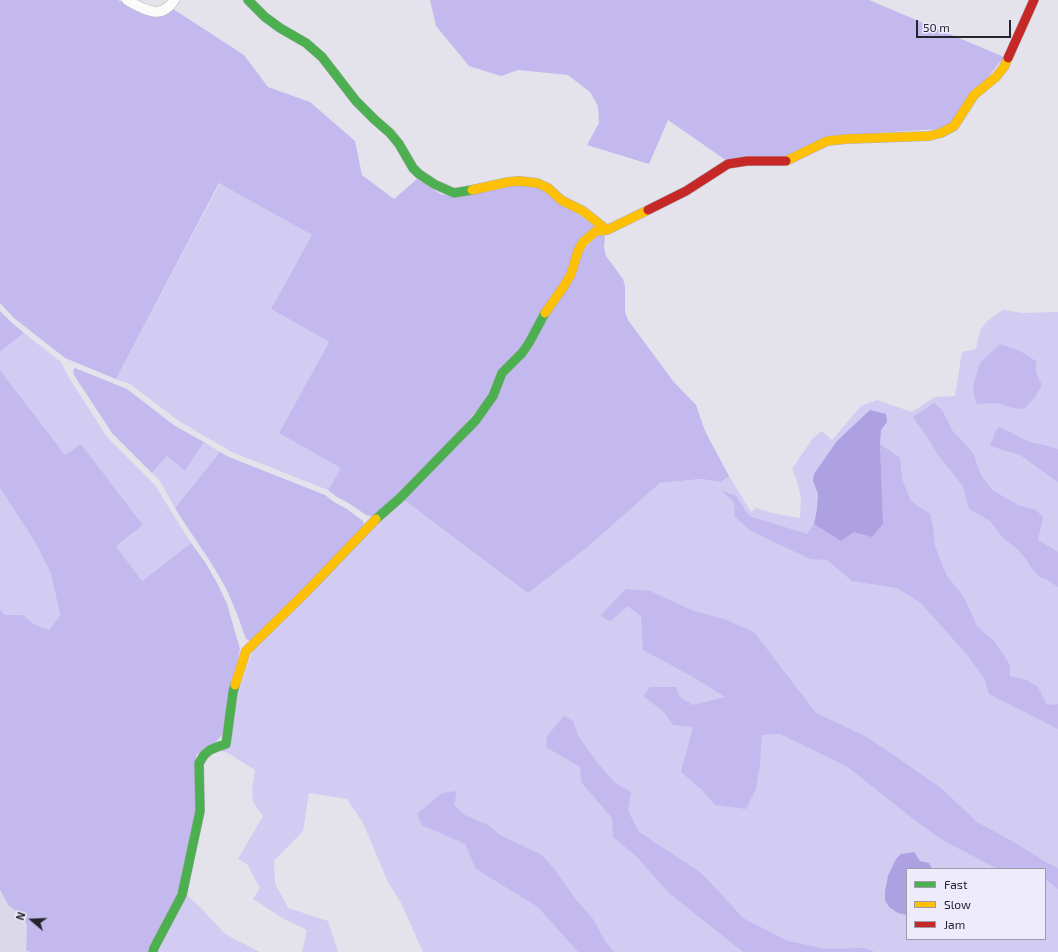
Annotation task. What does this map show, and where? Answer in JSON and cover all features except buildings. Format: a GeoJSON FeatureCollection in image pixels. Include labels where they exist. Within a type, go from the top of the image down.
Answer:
{"type":"FeatureCollection","features":[{"type":"Feature","properties":{"kind":"street"},"geometry":{"type":"LineString","coordinates":[[127,0],[143,9],[156,12],[166,9],[174,0]]}},
{"type":"Feature","properties":{"kind":"street"},"geometry":{"type":"LineString","coordinates":[[248,0],[265,17],[280,28],[306,43],[322,57],[356,101],[395,139],[413,168],[434,184],[454,193],[466,192],[508,182],[519,181],[537,183],[548,188],[561,200],[582,211],[607,230]]}},
{"type":"Feature","properties":{"kind":"street"},"geometry":{"type":"LineString","coordinates":[[153,952],[182,895],[200,811],[199,763],[202,756],[208,750],[219,745],[226,744],[233,692],[246,651],[476,420],[493,396],[502,373],[522,353],[529,343],[546,310],[564,286],[571,274],[578,251],[583,242],[596,231],[607,230],[686,191],[728,164],[786,161],[827,141],[929,136],[941,133],[954,126],[974,95],[996,77],[1004,68],[1034,0]]}},
{"type":"Feature","properties":{"kind":"shaded area"},"geometry":{"type":"Polygon","coordinates":[[[0,0],[118,0],[141,12],[173,9],[244,55],[268,87],[310,102],[355,141],[362,175],[394,199],[417,179],[442,195],[518,185],[544,189],[595,227],[526,341],[473,418],[374,517],[366,515],[328,490],[341,468],[279,433],[329,342],[271,309],[312,235],[219,183],[116,379],[65,358],[14,318],[0,303],[0,0]]]}},
{"type":"Feature","properties":{"kind":"shaded area"},"geometry":{"type":"Polygon","coordinates":[[[430,0],[869,0],[1004,57],[952,123],[939,129],[845,135],[785,157],[727,161],[668,120],[649,164],[587,145],[599,123],[598,106],[590,92],[568,75],[518,70],[501,76],[469,66],[436,26],[430,0]]]}},
{"type":"Feature","properties":{"kind":"shaded area"},"geometry":{"type":"Polygon","coordinates":[[[220,183],[312,235],[271,309],[329,342],[279,433],[342,468],[328,490],[232,452],[179,421],[130,384],[116,379],[220,183]]]}},
{"type":"Feature","properties":{"kind":"shaded area"},"geometry":{"type":"Polygon","coordinates":[[[600,233],[605,236],[604,247],[606,256],[623,279],[625,286],[625,312],[628,320],[673,381],[696,405],[705,431],[729,476],[721,482],[701,479],[660,483],[590,545],[528,593],[403,499],[506,375],[581,252],[600,233]]]}},
{"type":"Feature","properties":{"kind":"shaded area"},"geometry":{"type":"Polygon","coordinates":[[[1003,310],[1023,313],[1058,312],[1058,952],[423,952],[401,903],[388,882],[363,823],[347,799],[309,793],[303,831],[274,861],[275,883],[288,908],[328,921],[338,952],[302,952],[307,930],[284,919],[253,899],[260,888],[247,864],[238,859],[263,816],[253,802],[252,790],[255,770],[228,753],[220,751],[253,650],[403,499],[590,545],[660,483],[701,479],[721,482],[729,476],[751,512],[756,508],[772,513],[800,518],[801,498],[797,481],[792,469],[813,438],[822,431],[832,440],[861,406],[877,400],[912,412],[935,397],[955,396],[962,352],[976,349],[980,331],[987,321],[1003,310]]]}},
{"type":"Feature","properties":{"kind":"shaded area"},"geometry":{"type":"Polygon","coordinates":[[[0,311],[24,333],[0,352],[0,311]]]}},
{"type":"Feature","properties":{"kind":"shaded area"},"geometry":{"type":"Polygon","coordinates":[[[24,333],[61,362],[69,378],[107,437],[155,485],[191,543],[142,581],[116,546],[143,525],[81,444],[65,456],[0,370],[0,352],[24,333]]]}},
{"type":"Feature","properties":{"kind":"shaded area"},"geometry":{"type":"Polygon","coordinates":[[[1000,344],[1020,351],[1036,361],[1036,373],[1042,385],[1035,397],[1024,409],[1013,408],[997,403],[976,404],[973,386],[980,363],[1000,344]]]}},
{"type":"Feature","properties":{"kind":"shaded area"},"geometry":{"type":"Polygon","coordinates":[[[75,368],[127,389],[175,426],[204,442],[185,471],[167,456],[152,473],[112,433],[74,375],[73,371],[75,368]]]}},
{"type":"Feature","properties":{"kind":"shaded area"},"geometry":{"type":"Polygon","coordinates":[[[0,370],[65,455],[81,444],[143,525],[116,546],[142,581],[191,543],[205,562],[227,604],[240,649],[222,735],[215,743],[196,755],[197,811],[180,890],[149,952],[30,952],[26,950],[27,925],[21,915],[9,906],[0,890],[0,609],[5,615],[23,615],[34,624],[49,630],[60,615],[51,574],[35,542],[0,488],[0,370]]]}},
{"type":"Feature","properties":{"kind":"shaded area"},"geometry":{"type":"Polygon","coordinates":[[[934,403],[942,410],[952,430],[973,453],[981,475],[992,490],[1020,506],[1036,510],[1043,517],[1038,540],[1058,552],[1058,587],[1040,577],[1017,549],[1003,538],[990,521],[969,509],[963,486],[938,455],[913,417],[934,403]]]}},
{"type":"Feature","properties":{"kind":"shaded area"},"geometry":{"type":"Polygon","coordinates":[[[870,410],[886,414],[887,422],[881,430],[880,444],[883,524],[872,537],[854,532],[841,541],[814,524],[818,494],[813,481],[814,474],[837,441],[870,410]]]}},
{"type":"Feature","properties":{"kind":"shaded area"},"geometry":{"type":"Polygon","coordinates":[[[1000,427],[1029,442],[1058,449],[1058,482],[1020,455],[990,446],[997,428],[1000,427]]]}},
{"type":"Feature","properties":{"kind":"shaded area"},"geometry":{"type":"Polygon","coordinates":[[[204,442],[220,452],[175,508],[160,481],[152,473],[167,456],[185,471],[204,442]]]}},
{"type":"Feature","properties":{"kind":"shaded area"},"geometry":{"type":"Polygon","coordinates":[[[880,444],[900,458],[902,479],[911,501],[930,514],[935,546],[946,574],[965,599],[977,626],[994,641],[1010,665],[1010,676],[1027,680],[1038,687],[1047,705],[1058,704],[1058,729],[989,694],[984,678],[968,656],[921,603],[897,588],[852,581],[827,560],[810,559],[751,531],[734,516],[735,503],[722,491],[736,496],[749,516],[807,534],[814,524],[841,541],[854,532],[883,524],[880,444]]]}},
{"type":"Feature","properties":{"kind":"shaded area"},"geometry":{"type":"Polygon","coordinates":[[[220,452],[229,457],[325,495],[363,521],[364,528],[252,642],[246,639],[232,602],[222,581],[175,508],[220,452]]]}},
{"type":"Feature","properties":{"kind":"shaded area"},"geometry":{"type":"Polygon","coordinates":[[[0,488],[35,542],[51,574],[60,615],[49,630],[34,624],[23,615],[5,615],[0,609],[0,488]]]}},
{"type":"Feature","properties":{"kind":"shaded area"},"geometry":{"type":"Polygon","coordinates":[[[626,589],[650,591],[694,611],[724,619],[754,632],[816,713],[865,736],[941,788],[977,822],[1058,868],[1058,889],[1046,880],[1046,868],[994,867],[944,841],[912,818],[848,767],[780,734],[762,735],[760,764],[756,789],[746,809],[715,805],[701,789],[681,772],[693,727],[673,725],[663,711],[643,696],[650,687],[676,687],[680,697],[693,705],[725,697],[693,677],[643,650],[641,616],[627,606],[611,621],[600,616],[626,589]]]}},
{"type":"Feature","properties":{"kind":"shaded area"},"geometry":{"type":"Polygon","coordinates":[[[564,716],[573,721],[579,737],[597,762],[615,783],[631,792],[628,811],[639,832],[700,872],[743,918],[788,941],[826,949],[864,948],[875,952],[743,952],[669,893],[636,856],[613,837],[612,818],[581,782],[580,767],[546,747],[547,736],[564,716]]]}},
{"type":"Feature","properties":{"kind":"shaded area"},"geometry":{"type":"Polygon","coordinates":[[[457,791],[454,805],[465,815],[488,825],[500,835],[542,855],[576,900],[593,919],[605,941],[614,952],[578,952],[538,907],[476,869],[465,844],[422,825],[417,814],[442,793],[457,791]]]}},
{"type":"Feature","properties":{"kind":"shaded area"},"geometry":{"type":"Polygon","coordinates":[[[914,852],[920,861],[929,863],[932,868],[906,868],[906,915],[898,913],[889,907],[885,900],[888,876],[896,859],[901,854],[914,852]]]}},
{"type":"Feature","properties":{"kind":"shaded area"},"geometry":{"type":"Polygon","coordinates":[[[0,890],[9,906],[21,915],[27,925],[26,950],[30,952],[0,952],[0,890]]]}},
{"type":"Feature","properties":{"kind":"shaded area"},"geometry":{"type":"Polygon","coordinates":[[[186,894],[225,934],[260,952],[158,952],[186,894]]]}},
{"type":"Feature","properties":{"kind":"traffic: fast"},"geometry":{"type":"LineString","coordinates":[[248,0],[265,17],[280,28],[306,43],[322,57],[356,101],[390,133],[399,144],[413,168],[419,174],[434,184],[454,193],[472,190]]}},
{"type":"Feature","properties":{"kind":"traffic: fast"},"geometry":{"type":"LineString","coordinates":[[376,519],[400,498],[476,420],[493,396],[502,373],[522,353],[545,313]]}},
{"type":"Feature","properties":{"kind":"traffic: fast"},"geometry":{"type":"LineString","coordinates":[[153,952],[182,895],[200,811],[199,763],[204,755],[210,750],[226,744],[235,685]]}},
{"type":"Feature","properties":{"kind":"traffic: slow"},"geometry":{"type":"LineString","coordinates":[[786,161],[827,141],[929,136],[941,133],[954,126],[974,95],[996,77],[1004,67],[1008,58]]}},
{"type":"Feature","properties":{"kind":"traffic: slow"},"geometry":{"type":"LineString","coordinates":[[472,190],[508,182],[519,181],[537,183],[548,188],[561,200],[583,211],[607,230]]}},
{"type":"Feature","properties":{"kind":"traffic: slow"},"geometry":{"type":"LineString","coordinates":[[545,313],[571,274],[578,251],[583,242],[596,231],[607,230],[648,210]]}},
{"type":"Feature","properties":{"kind":"traffic: slow"},"geometry":{"type":"LineString","coordinates":[[235,685],[246,651],[307,591],[376,519]]}},
{"type":"Feature","properties":{"kind":"traffic: jam"},"geometry":{"type":"LineString","coordinates":[[1008,58],[1034,0]]}},
{"type":"Feature","properties":{"kind":"traffic: jam"},"geometry":{"type":"LineString","coordinates":[[648,210],[686,191],[728,164],[747,161],[786,161]]}}]}
